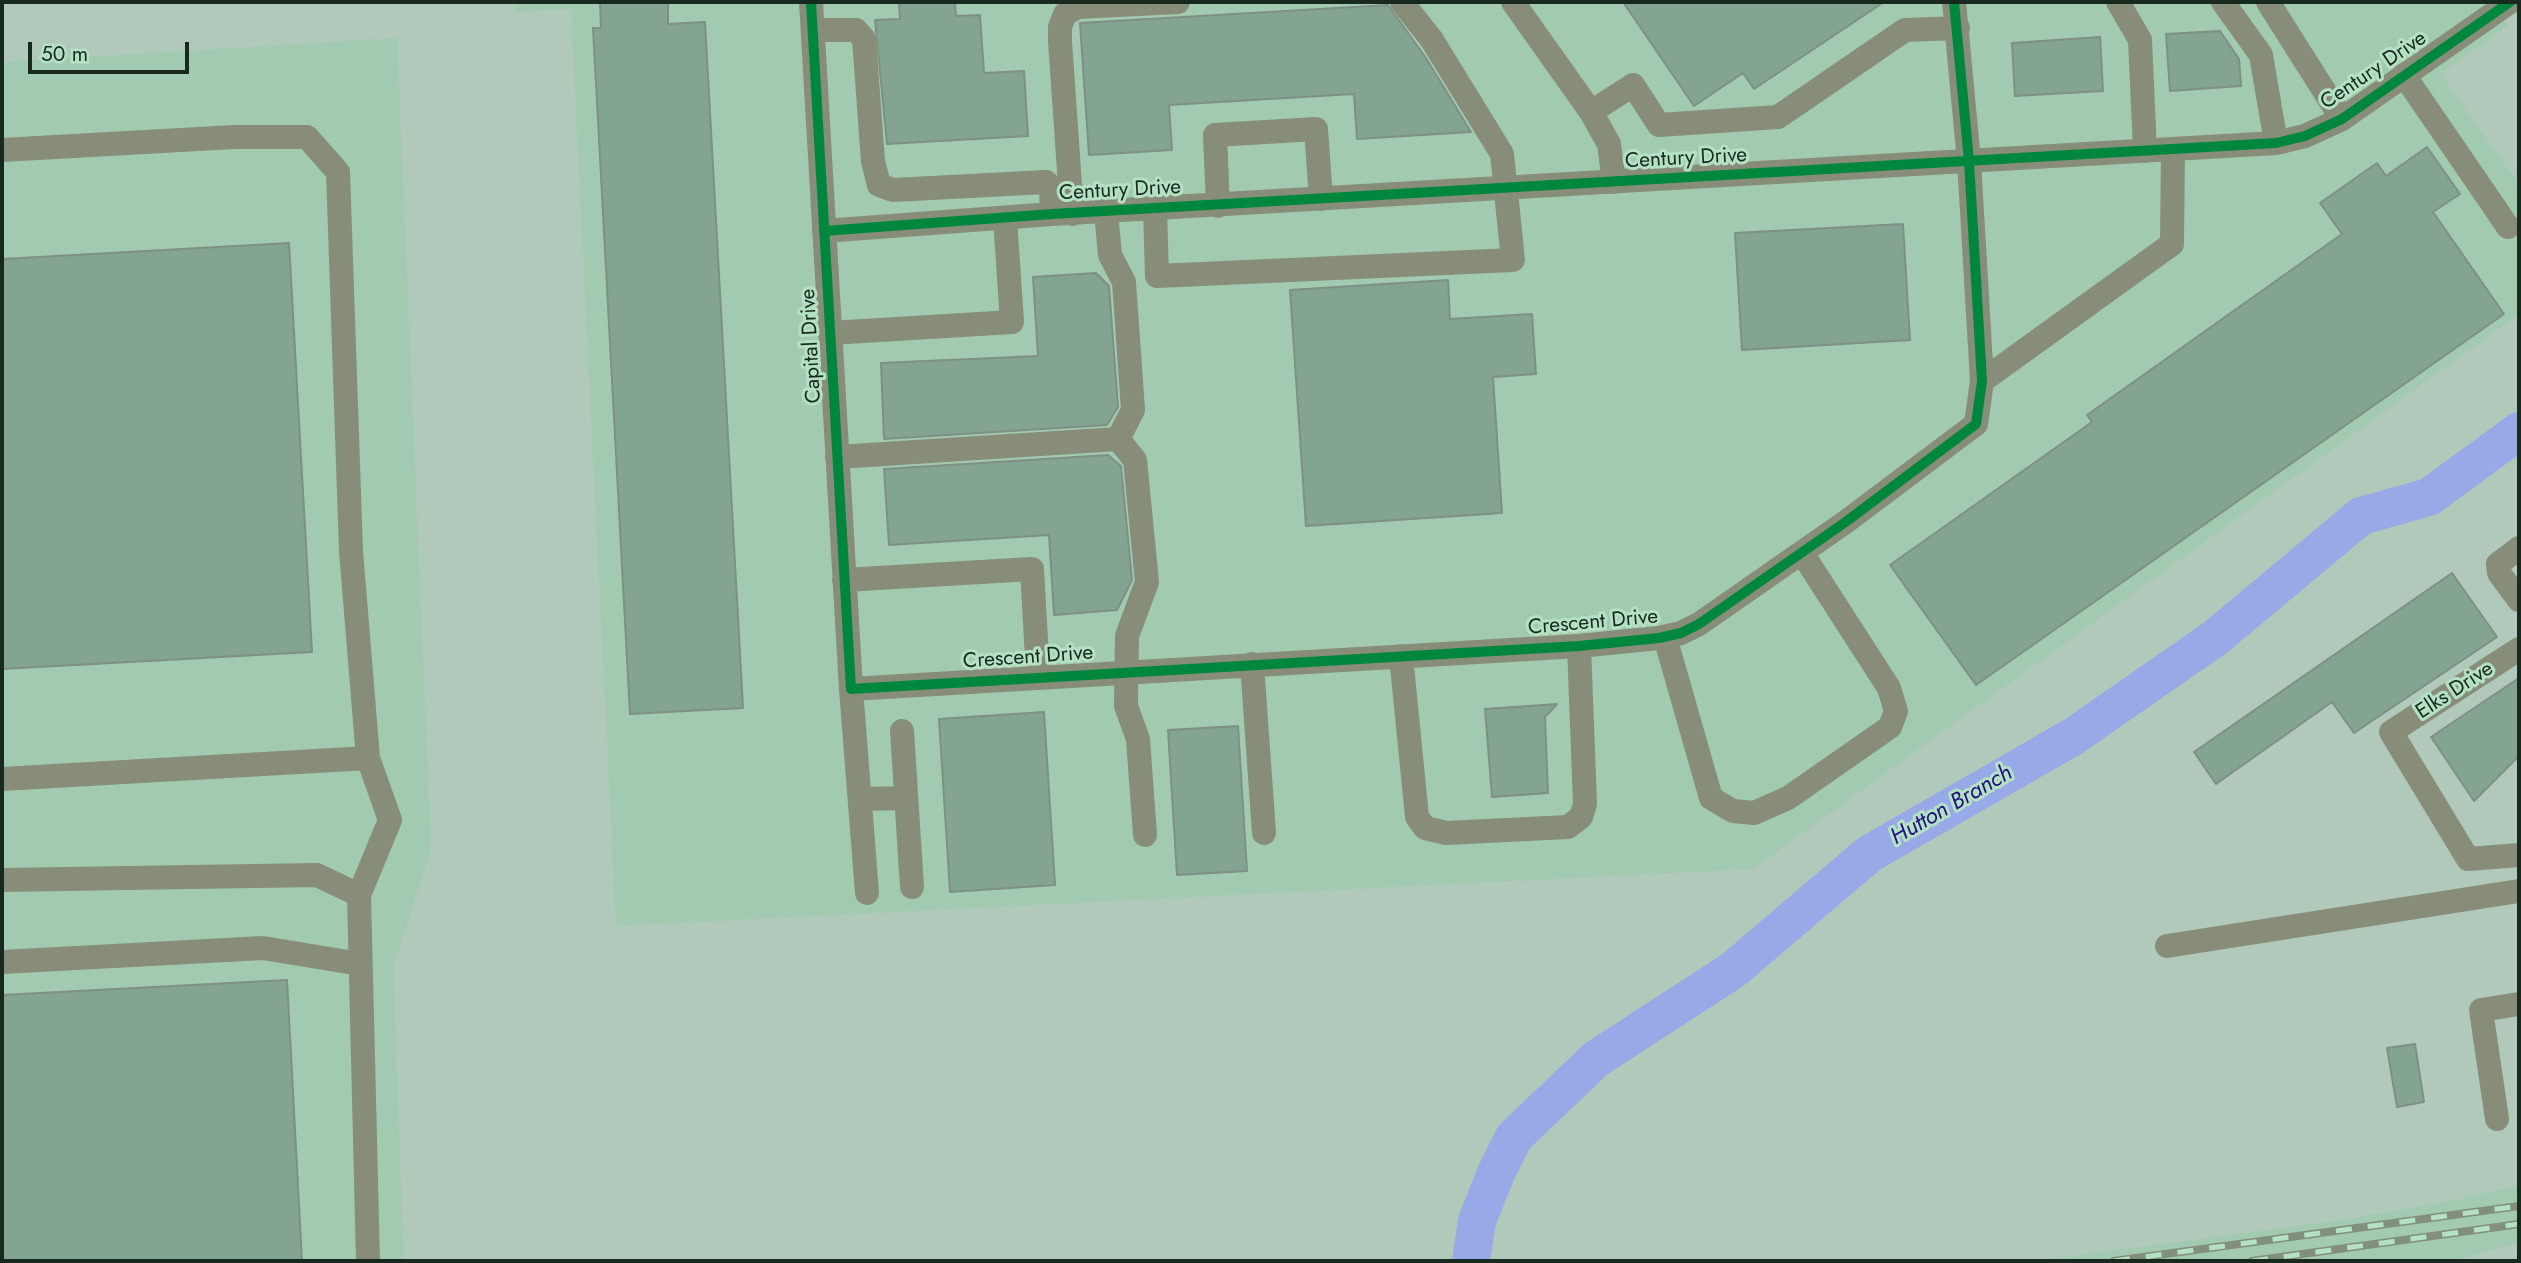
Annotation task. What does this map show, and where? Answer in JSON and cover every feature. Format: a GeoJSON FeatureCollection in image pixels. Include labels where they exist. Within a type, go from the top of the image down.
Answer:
{"type":"FeatureCollection","features":[{"type":"Feature","properties":{"kind":"street","name":"Capital Drive"},"geometry":{"type":"LineString","coordinates":[[811,2],[844,580],[867,893]]}},
{"type":"Feature","properties":{"kind":"street"},"geometry":{"type":"LineString","coordinates":[[1062,214],[1059,41],[1065,14],[1078,7],[1178,2]]}},
{"type":"Feature","properties":{"kind":"street"},"geometry":{"type":"LineString","coordinates":[[1155,209],[1157,276],[1513,260],[1502,154],[1432,40],[1402,2]]}},
{"type":"Feature","properties":{"kind":"street"},"geometry":{"type":"LineString","coordinates":[[1513,2],[1591,112],[1609,144],[1614,182]]}},
{"type":"Feature","properties":{"kind":"street","name":"Crescent Drive"},"geometry":{"type":"LineString","coordinates":[[851,689],[1579,646],[1665,637],[1699,624],[1976,424],[1982,381],[1969,161],[1954,2]]}},
{"type":"Feature","properties":{"kind":"street"},"geometry":{"type":"LineString","coordinates":[[2118,2],[2140,40],[2145,151]]}},
{"type":"Feature","properties":{"kind":"street"},"geometry":{"type":"LineString","coordinates":[[2223,2],[2261,55],[2276,144]]}},
{"type":"Feature","properties":{"kind":"street"},"geometry":{"type":"LineString","coordinates":[[2268,2],[2342,119]]}},
{"type":"Feature","properties":{"kind":"street","name":"Century Drive"},"geometry":{"type":"LineString","coordinates":[[824,231],[1062,214],[2276,144],[2305,136],[2342,119],[2510,2]]}},
{"type":"Feature","properties":{"kind":"street"},"geometry":{"type":"LineString","coordinates":[[1591,112],[1633,85],[1659,125],[1778,117],[1905,30],[1958,28]]}},
{"type":"Feature","properties":{"kind":"street"},"geometry":{"type":"LineString","coordinates":[[813,30],[856,30],[864,39],[873,161],[879,185],[893,190],[1046,182],[1062,214]]}},
{"type":"Feature","properties":{"kind":"street"},"geometry":{"type":"LineString","coordinates":[[2404,75],[2508,227]]}},
{"type":"Feature","properties":{"kind":"street"},"geometry":{"type":"LineString","coordinates":[[1218,206],[1214,135],[1316,129],[1321,199]]}},
{"type":"Feature","properties":{"kind":"street"},"geometry":{"type":"LineString","coordinates":[[2,150],[234,137],[307,138],[338,172],[351,551],[368,758],[390,820],[359,895],[368,1261]]}},
{"type":"Feature","properties":{"kind":"street"},"geometry":{"type":"LineString","coordinates":[[1982,381],[2172,244],[2173,150]]}},
{"type":"Feature","properties":{"kind":"street"},"geometry":{"type":"LineString","coordinates":[[885,227],[884,206],[893,190]]}},
{"type":"Feature","properties":{"kind":"street"},"geometry":{"type":"LineString","coordinates":[[1106,212],[1110,255],[1124,282],[1132,410],[1118,439]]}},
{"type":"Feature","properties":{"kind":"street"},"geometry":{"type":"LineString","coordinates":[[830,333],[1012,322],[1005,218]]}},
{"type":"Feature","properties":{"kind":"street"},"geometry":{"type":"LineString","coordinates":[[837,457],[1118,439]]}},
{"type":"Feature","properties":{"kind":"street"},"geometry":{"type":"LineString","coordinates":[[1118,439],[1135,460],[1147,582],[1127,636],[1126,706],[1138,739],[1145,835]]}},
{"type":"Feature","properties":{"kind":"street"},"geometry":{"type":"LineString","coordinates":[[2519,548],[2498,564],[2499,573],[2519,600]]}},
{"type":"Feature","properties":{"kind":"street"},"geometry":{"type":"LineString","coordinates":[[1665,637],[1711,798],[1734,811],[1754,813],[1788,798],[1891,727],[1896,711],[1889,688],[1802,552]]}},
{"type":"Feature","properties":{"kind":"street"},"geometry":{"type":"LineString","coordinates":[[844,580],[1032,569],[1038,677]]}},
{"type":"Feature","properties":{"kind":"street"},"geometry":{"type":"LineString","coordinates":[[1401,656],[1417,817],[1425,828],[1446,832],[1568,827],[1581,817],[1585,804],[1579,646]]}},
{"type":"Feature","properties":{"kind":"street","name":"Elks Drive"},"geometry":{"type":"LineString","coordinates":[[2519,649],[2391,732],[2468,859],[2519,855]]}},
{"type":"Feature","properties":{"kind":"street"},"geometry":{"type":"LineString","coordinates":[[1252,664],[1264,833]]}},
{"type":"Feature","properties":{"kind":"street"},"geometry":{"type":"LineString","coordinates":[[902,731],[912,887]]}},
{"type":"Feature","properties":{"kind":"street"},"geometry":{"type":"LineString","coordinates":[[2,779],[368,758]]}},
{"type":"Feature","properties":{"kind":"street"},"geometry":{"type":"LineString","coordinates":[[860,799],[906,798]]}},
{"type":"Feature","properties":{"kind":"street"},"geometry":{"type":"LineString","coordinates":[[2,880],[317,875],[359,895]]}},
{"type":"Feature","properties":{"kind":"street"},"geometry":{"type":"LineString","coordinates":[[2166,946],[2519,891]]}},
{"type":"Feature","properties":{"kind":"street"},"geometry":{"type":"LineString","coordinates":[[2,962],[263,948],[360,964]]}},
{"type":"Feature","properties":{"kind":"street"},"geometry":{"type":"LineString","coordinates":[[2497,1119],[2480,1010],[2519,1004]]}},
{"type":"Feature","properties":{"kind":"shaded area"},"geometry":{"type":"Polygon","coordinates":[[[514,2],[2490,2],[2508,26],[2440,74],[2519,184],[2519,314],[1753,869],[616,926],[571,9],[515,12],[514,2]]]}},
{"type":"Feature","properties":{"kind":"shaded area"},"geometry":{"type":"Polygon","coordinates":[[[397,38],[431,849],[393,968],[404,1261],[2,1261],[2,62],[397,38]]]}},
{"type":"Feature","properties":{"kind":"shaded area"},"geometry":{"type":"Polygon","coordinates":[[[2519,1185],[2519,1243],[2450,1261],[2033,1261],[2342,1220],[2451,1201],[2519,1185]]]}},
{"type":"Feature","properties":{"kind":"building"},"geometry":{"type":"Polygon","coordinates":[[[600,2],[668,2],[668,24],[705,22],[743,708],[630,714],[593,28],[601,28],[600,2]]]}},
{"type":"Feature","properties":{"kind":"building"},"geometry":{"type":"Polygon","coordinates":[[[899,2],[955,2],[956,16],[980,15],[984,73],[1024,71],[1028,136],[887,144],[875,20],[900,19],[899,2]]]}},
{"type":"Feature","properties":{"kind":"building"},"geometry":{"type":"Polygon","coordinates":[[[1623,2],[1884,2],[1754,89],[1743,73],[1694,106],[1623,2]]]}},
{"type":"Feature","properties":{"kind":"building"},"geometry":{"type":"Polygon","coordinates":[[[1388,5],[1426,58],[1471,132],[1357,139],[1354,94],[1169,105],[1172,150],[1089,155],[1080,23],[1388,5]]]}},
{"type":"Feature","properties":{"kind":"building"},"geometry":{"type":"Polygon","coordinates":[[[2220,31],[2239,59],[2241,86],[2170,91],[2166,34],[2220,31]]]}},
{"type":"Feature","properties":{"kind":"building"},"geometry":{"type":"Polygon","coordinates":[[[2100,37],[2103,91],[2015,96],[2012,43],[2100,37]]]}},
{"type":"Feature","properties":{"kind":"building"},"geometry":{"type":"Polygon","coordinates":[[[2427,147],[2460,194],[2433,212],[2504,314],[1976,685],[1890,565],[2092,422],[2087,415],[2342,234],[2320,203],[2377,163],[2386,176],[2427,147]]]}},
{"type":"Feature","properties":{"kind":"building"},"geometry":{"type":"Polygon","coordinates":[[[1903,224],[1910,340],[1742,350],[1735,233],[1903,224]]]}},
{"type":"Feature","properties":{"kind":"building"},"geometry":{"type":"Polygon","coordinates":[[[289,243],[312,652],[2,669],[2,259],[289,243]]]}},
{"type":"Feature","properties":{"kind":"building"},"geometry":{"type":"Polygon","coordinates":[[[1096,273],[1109,286],[1118,407],[1107,425],[884,439],[881,363],[1038,356],[1033,277],[1096,273]]]}},
{"type":"Feature","properties":{"kind":"building"},"geometry":{"type":"Polygon","coordinates":[[[1448,280],[1450,319],[1532,314],[1536,374],[1493,377],[1502,513],[1306,526],[1290,290],[1448,280]]]}},
{"type":"Feature","properties":{"kind":"building"},"geometry":{"type":"Polygon","coordinates":[[[1108,455],[1121,466],[1132,580],[1117,610],[1054,615],[1049,535],[889,545],[884,469],[1108,455]]]}},
{"type":"Feature","properties":{"kind":"building"},"geometry":{"type":"Polygon","coordinates":[[[2452,573],[2497,637],[2354,733],[2332,702],[2216,784],[2194,752],[2452,573]]]}},
{"type":"Feature","properties":{"kind":"building"},"geometry":{"type":"Polygon","coordinates":[[[2519,678],[2519,756],[2474,801],[2431,737],[2519,678]]]}},
{"type":"Feature","properties":{"kind":"building"},"geometry":{"type":"Polygon","coordinates":[[[1557,704],[1545,717],[1548,793],[1492,797],[1485,709],[1557,704]]]}},
{"type":"Feature","properties":{"kind":"building"},"geometry":{"type":"Polygon","coordinates":[[[1044,712],[1055,885],[950,892],[939,719],[1044,712]]]}},
{"type":"Feature","properties":{"kind":"building"},"geometry":{"type":"Polygon","coordinates":[[[1238,726],[1247,871],[1177,875],[1168,730],[1238,726]]]}},
{"type":"Feature","properties":{"kind":"building"},"geometry":{"type":"Polygon","coordinates":[[[287,980],[302,1261],[2,1261],[2,995],[287,980]]]}},
{"type":"Feature","properties":{"kind":"building"},"geometry":{"type":"Polygon","coordinates":[[[2415,1044],[2424,1102],[2397,1107],[2387,1048],[2415,1044]]]}},
{"type":"Feature","properties":{"kind":"waterway","name":"Hutton Branch"},"geometry":{"type":"LineString","coordinates":[[1471,1261],[1477,1221],[1514,1137],[1596,1059],[1733,970],[1869,854],[2074,736],[2215,638],[2361,516],[2429,497],[2519,431]]}},
{"type":"Feature","properties":{"kind":"railway"},"geometry":{"type":"LineString","coordinates":[[2114,1261],[2519,1206]]}},
{"type":"Feature","properties":{"kind":"railway"},"geometry":{"type":"LineString","coordinates":[[2252,1261],[2519,1224]]}},
{"type":"Feature","properties":{"kind":"cycle path"},"geometry":{"type":"LineString","coordinates":[[811,2],[851,689],[1579,646],[1659,638],[1681,633],[1699,624],[1847,521],[1976,424],[1982,381],[1969,161],[1954,2]]}},
{"type":"Feature","properties":{"kind":"cycle path"},"geometry":{"type":"LineString","coordinates":[[824,231],[1052,214],[2276,143],[2305,136],[2342,119],[2510,2]]}}]}
